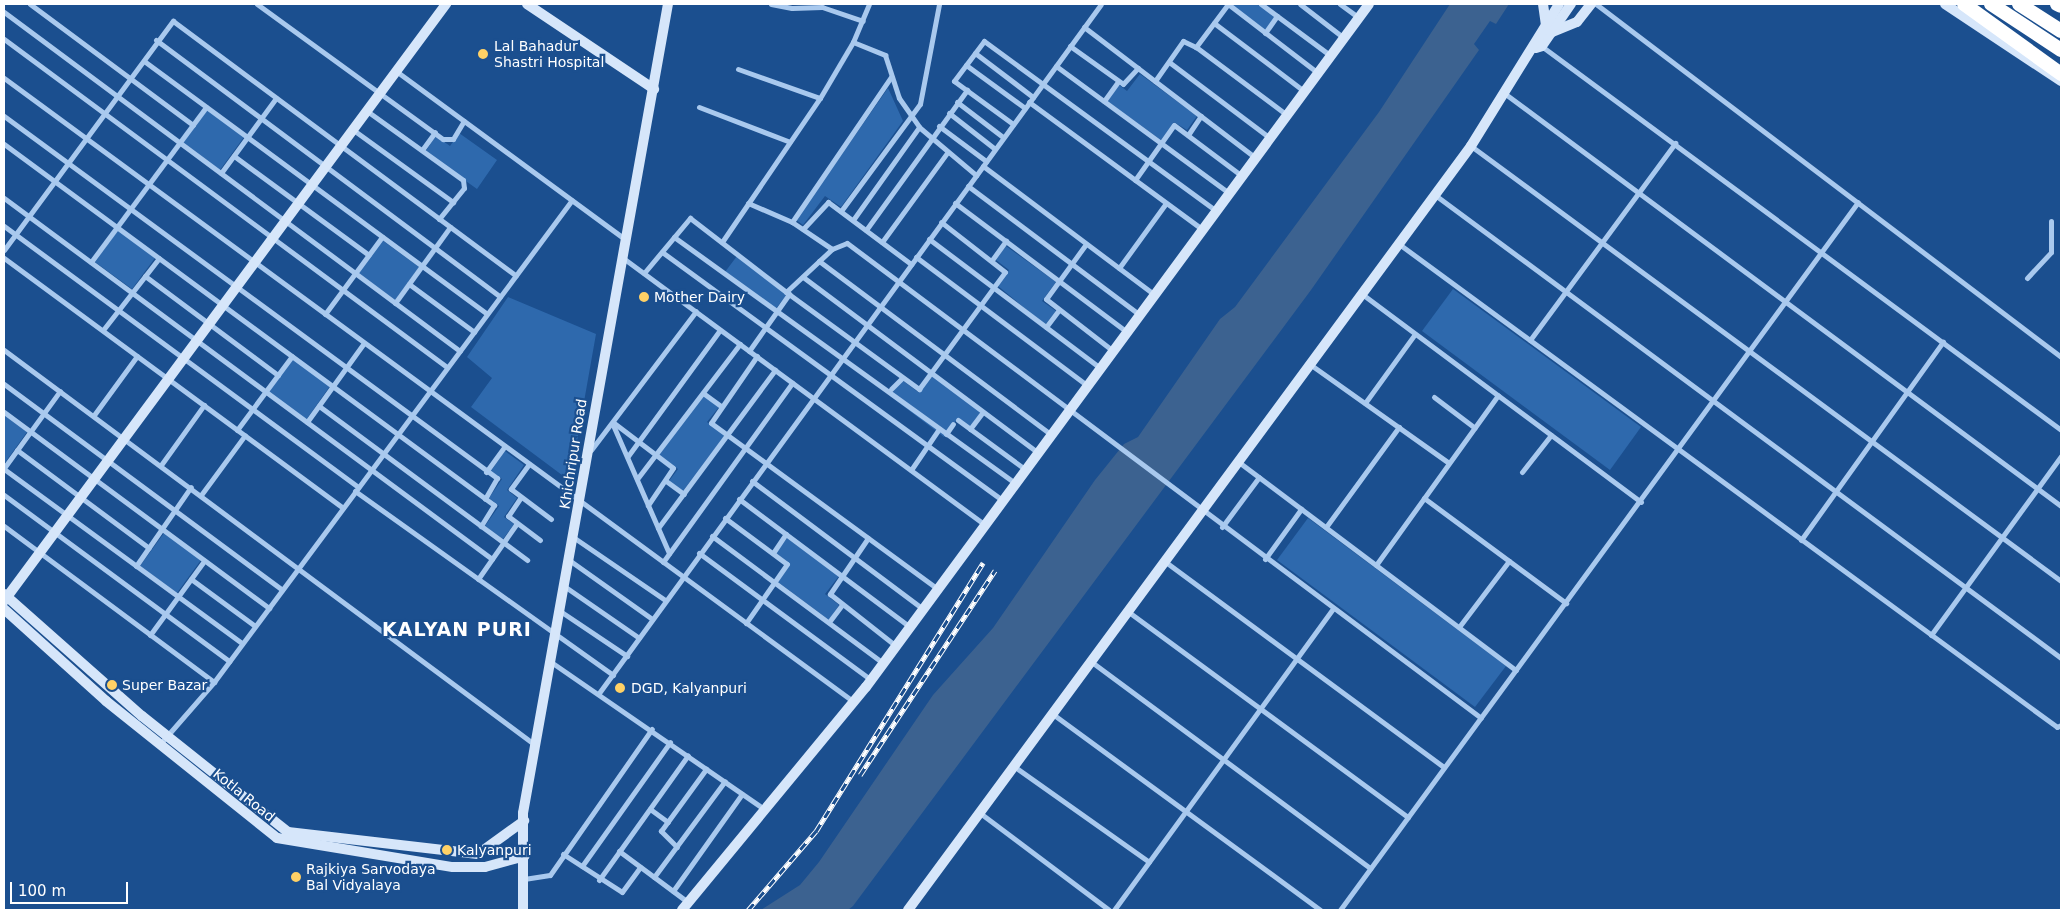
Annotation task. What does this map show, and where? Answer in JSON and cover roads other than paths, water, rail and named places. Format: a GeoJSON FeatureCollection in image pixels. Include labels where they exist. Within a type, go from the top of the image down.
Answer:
{"type":"FeatureCollection","features":[{"type":"Feature","properties":{"kind":"highway"},"geometry":{"type":"LineString","coordinates":[[1964,4],[2061,74]]}},
{"type":"Feature","properties":{"kind":"highway"},"geometry":{"type":"LineString","coordinates":[[1991,4],[2061,50]]}},
{"type":"Feature","properties":{"kind":"highway"},"geometry":{"type":"LineString","coordinates":[[2019,4],[2061,27]]}},
{"type":"Feature","properties":{"kind":"highway"},"geometry":{"type":"LineString","coordinates":[[2019,4],[2061,31]]}},
{"type":"Feature","properties":{"kind":"highway"},"geometry":{"type":"LineString","coordinates":[[2057,4],[2061,6]]}},
{"type":"Feature","properties":{"kind":"highway"},"geometry":{"type":"LineString","coordinates":[[2012,17],[2061,56]]}},
{"type":"Feature","properties":{"kind":"street"},"geometry":{"type":"LineString","coordinates":[[30,4],[193,125]]}},
{"type":"Feature","properties":{"kind":"street"},"geometry":{"type":"LineString","coordinates":[[256,4],[448,141],[464,121]]}},
{"type":"Feature","properties":{"kind":"street"},"geometry":{"type":"LineString","coordinates":[[5,597],[40,553],[446,4]]}},
{"type":"Feature","properties":{"kind":"street"},"geometry":{"type":"LineString","coordinates":[[527,4],[654,89]]}},
{"type":"Feature","properties":{"kind":"street","name":"Khichripur Road"},"geometry":{"type":"LineString","coordinates":[[523,910],[524,821],[535,745],[580,501],[585,457],[654,89],[668,4]]}},
{"type":"Feature","properties":{"kind":"street"},"geometry":{"type":"LineString","coordinates":[[771,4],[792,8],[823,5],[863,21]]}},
{"type":"Feature","properties":{"kind":"street"},"geometry":{"type":"LineString","coordinates":[[722,242],[820,98],[853,42],[869,4]]}},
{"type":"Feature","properties":{"kind":"street"},"geometry":{"type":"LineString","coordinates":[[841,212],[911,116],[924,94],[940,4]]}},
{"type":"Feature","properties":{"kind":"street"},"geometry":{"type":"LineString","coordinates":[[599,693],[682,576],[1101,4]]}},
{"type":"Feature","properties":{"kind":"street"},"geometry":{"type":"LineString","coordinates":[[1196,47],[1228,4],[1318,73]]}},
{"type":"Feature","properties":{"kind":"street"},"geometry":{"type":"LineString","coordinates":[[1261,4],[1331,56]]}},
{"type":"Feature","properties":{"kind":"street"},"geometry":{"type":"LineString","coordinates":[[1300,4],[1344,38]]}},
{"type":"Feature","properties":{"kind":"street"},"geometry":{"type":"LineString","coordinates":[[1340,4],[1359,18]]}},
{"type":"Feature","properties":{"kind":"street"},"geometry":{"type":"LineString","coordinates":[[619,851],[673,891],[685,907],[872,680],[1369,4]]}},
{"type":"Feature","properties":{"kind":"street"},"geometry":{"type":"LineString","coordinates":[[1543,4],[1549,29]]}},
{"type":"Feature","properties":{"kind":"street"},"geometry":{"type":"LineString","coordinates":[[1549,29],[1559,4]]}},
{"type":"Feature","properties":{"kind":"street"},"geometry":{"type":"LineString","coordinates":[[908,910],[1130,614],[1471,146],[1504,93],[1549,29],[1571,4]]}},
{"type":"Feature","properties":{"kind":"street"},"geometry":{"type":"LineString","coordinates":[[1549,29],[1577,22],[1591,4]]}},
{"type":"Feature","properties":{"kind":"street"},"geometry":{"type":"LineString","coordinates":[[1596,4],[2061,357]]}},
{"type":"Feature","properties":{"kind":"street"},"geometry":{"type":"LineString","coordinates":[[1945,4],[2061,81]]}},
{"type":"Feature","properties":{"kind":"street"},"geometry":{"type":"LineString","coordinates":[[4,12],[460,351]]}},
{"type":"Feature","properties":{"kind":"street"},"geometry":{"type":"LineString","coordinates":[[1265,32],[1277,16]]}},
{"type":"Feature","properties":{"kind":"street"},"geometry":{"type":"LineString","coordinates":[[4,250],[144,61],[156,40],[173,21],[516,276]]}},
{"type":"Feature","properties":{"kind":"street"},"geometry":{"type":"LineString","coordinates":[[1214,23],[1304,92]]}},
{"type":"Feature","properties":{"kind":"street"},"geometry":{"type":"LineString","coordinates":[[1084,27],[1256,158]]}},
{"type":"Feature","properties":{"kind":"street"},"geometry":{"type":"LineString","coordinates":[[4,39],[447,368]]}},
{"type":"Feature","properties":{"kind":"street"},"geometry":{"type":"LineString","coordinates":[[156,40],[500,296]]}},
{"type":"Feature","properties":{"kind":"street"},"geometry":{"type":"LineString","coordinates":[[1155,81],[1185,40],[1287,115]]}},
{"type":"Feature","properties":{"kind":"street"},"geometry":{"type":"LineString","coordinates":[[853,42],[885,55],[891,77],[919,128],[930,140],[976,175]]}},
{"type":"Feature","properties":{"kind":"street"},"geometry":{"type":"LineString","coordinates":[[1013,124],[954,81],[975,53],[987,42],[1216,212]]}},
{"type":"Feature","properties":{"kind":"street"},"geometry":{"type":"LineString","coordinates":[[1538,45],[1675,143],[2061,430]]}},
{"type":"Feature","properties":{"kind":"street"},"geometry":{"type":"LineString","coordinates":[[1070,46],[1118,82],[1124,84],[1138,68]]}},
{"type":"Feature","properties":{"kind":"street"},"geometry":{"type":"LineString","coordinates":[[975,53],[1033,97]]}},
{"type":"Feature","properties":{"kind":"street"},"geometry":{"type":"LineString","coordinates":[[144,61],[487,314]]}},
{"type":"Feature","properties":{"kind":"street"},"geometry":{"type":"LineString","coordinates":[[1169,62],[1270,138]]}},
{"type":"Feature","properties":{"kind":"street"},"geometry":{"type":"LineString","coordinates":[[966,65],[1025,108]]}},
{"type":"Feature","properties":{"kind":"street"},"geometry":{"type":"LineString","coordinates":[[1056,66],[1229,194]]}},
{"type":"Feature","properties":{"kind":"street"},"geometry":{"type":"LineString","coordinates":[[738,69],[820,98]]}},
{"type":"Feature","properties":{"kind":"street"},"geometry":{"type":"LineString","coordinates":[[395,71],[626,239]]}},
{"type":"Feature","properties":{"kind":"street"},"geometry":{"type":"LineString","coordinates":[[792,222],[891,77]]}},
{"type":"Feature","properties":{"kind":"street"},"geometry":{"type":"LineString","coordinates":[[4,78],[854,702]]}},
{"type":"Feature","properties":{"kind":"street"},"geometry":{"type":"LineString","coordinates":[[1104,101],[1118,82]]}},
{"type":"Feature","properties":{"kind":"street"},"geometry":{"type":"LineString","coordinates":[[866,230],[939,126],[967,90]]}},
{"type":"Feature","properties":{"kind":"street"},"geometry":{"type":"LineString","coordinates":[[1504,93],[2061,506]]}},
{"type":"Feature","properties":{"kind":"street"},"geometry":{"type":"LineString","coordinates":[[221,173],[276,98]]}},
{"type":"Feature","properties":{"kind":"street"},"geometry":{"type":"LineString","coordinates":[[957,102],[1004,137]]}},
{"type":"Feature","properties":{"kind":"street"},"geometry":{"type":"LineString","coordinates":[[1029,102],[1202,230]]}},
{"type":"Feature","properties":{"kind":"street"},"geometry":{"type":"LineString","coordinates":[[91,262],[206,107]]}},
{"type":"Feature","properties":{"kind":"street"},"geometry":{"type":"LineString","coordinates":[[698,107],[790,142]]}},
{"type":"Feature","properties":{"kind":"street"},"geometry":{"type":"LineString","coordinates":[[366,111],[422,150],[465,184],[439,220]]}},
{"type":"Feature","properties":{"kind":"street"},"geometry":{"type":"LineString","coordinates":[[949,113],[995,149]]}},
{"type":"Feature","properties":{"kind":"street"},"geometry":{"type":"LineString","coordinates":[[4,116],[499,481],[485,499]]}},
{"type":"Feature","properties":{"kind":"street"},"geometry":{"type":"LineString","coordinates":[[1188,135],[1201,116]]}},
{"type":"Feature","properties":{"kind":"street"},"geometry":{"type":"LineString","coordinates":[[1134,180],[1174,125],[1242,176]]}},
{"type":"Feature","properties":{"kind":"street"},"geometry":{"type":"LineString","coordinates":[[939,126],[1086,244],[1155,295]]}},
{"type":"Feature","properties":{"kind":"street"},"geometry":{"type":"LineString","coordinates":[[853,220],[919,128]]}},
{"type":"Feature","properties":{"kind":"street"},"geometry":{"type":"LineString","coordinates":[[352,129],[453,202]]}},
{"type":"Feature","properties":{"kind":"street"},"geometry":{"type":"LineString","coordinates":[[422,150],[435,132]]}},
{"type":"Feature","properties":{"kind":"street"},"geometry":{"type":"LineString","coordinates":[[1530,340],[1675,143]]}},
{"type":"Feature","properties":{"kind":"street"},"geometry":{"type":"LineString","coordinates":[[4,144],[495,507],[481,526]]}},
{"type":"Feature","properties":{"kind":"street"},"geometry":{"type":"LineString","coordinates":[[1471,146],[2061,581]]}},
{"type":"Feature","properties":{"kind":"street"},"geometry":{"type":"LineString","coordinates":[[882,242],[948,153]]}},
{"type":"Feature","properties":{"kind":"street"},"geometry":{"type":"LineString","coordinates":[[234,156],[369,255]]}},
{"type":"Feature","properties":{"kind":"street"},"geometry":{"type":"LineString","coordinates":[[968,186],[1140,315]]}},
{"type":"Feature","properties":{"kind":"street"},"geometry":{"type":"LineString","coordinates":[[1435,195],[2061,658]]}},
{"type":"Feature","properties":{"kind":"street"},"geometry":{"type":"LineString","coordinates":[[4,198],[492,559]]}},
{"type":"Feature","properties":{"kind":"street"},"geometry":{"type":"LineString","coordinates":[[164,740],[214,682],[572,200]]}},
{"type":"Feature","properties":{"kind":"street"},"geometry":{"type":"LineString","coordinates":[[1340,910],[1715,402],[1858,202]]}},
{"type":"Feature","properties":{"kind":"street"},"geometry":{"type":"LineString","coordinates":[[748,203],[792,222],[832,249]]}},
{"type":"Feature","properties":{"kind":"street"},"geometry":{"type":"LineString","coordinates":[[803,229],[822,203],[853,220],[911,264]]}},
{"type":"Feature","properties":{"kind":"street"},"geometry":{"type":"LineString","coordinates":[[955,203],[1127,333]]}},
{"type":"Feature","properties":{"kind":"street"},"geometry":{"type":"LineString","coordinates":[[1119,268],[1166,203]]}},
{"type":"Feature","properties":{"kind":"street"},"geometry":{"type":"LineString","coordinates":[[644,273],[690,218],[917,389],[962,331],[1005,270],[941,222]]}},
{"type":"Feature","properties":{"kind":"street"},"geometry":{"type":"LineString","coordinates":[[2027,278],[2051,252],[2051,221]]}},
{"type":"Feature","properties":{"kind":"street"},"geometry":{"type":"LineString","coordinates":[[4,226],[184,358],[357,489],[613,675]]}},
{"type":"Feature","properties":{"kind":"street"},"geometry":{"type":"LineString","coordinates":[[395,302],[450,227]]}},
{"type":"Feature","properties":{"kind":"street"},"geometry":{"type":"LineString","coordinates":[[325,314],[382,237]]}},
{"type":"Feature","properties":{"kind":"street"},"geometry":{"type":"LineString","coordinates":[[674,237],[776,313],[1016,484]]}},
{"type":"Feature","properties":{"kind":"street"},"geometry":{"type":"LineString","coordinates":[[929,239],[1101,368]]}},
{"type":"Feature","properties":{"kind":"street"},"geometry":{"type":"LineString","coordinates":[[992,260],[1006,241]]}},
{"type":"Feature","properties":{"kind":"street"},"geometry":{"type":"LineString","coordinates":[[749,351],[788,293],[832,249],[847,242],[897,283],[1070,410],[1203,513],[1481,718]]}},
{"type":"Feature","properties":{"kind":"street"},"geometry":{"type":"LineString","coordinates":[[1086,244],[1046,300],[1114,351]]}},
{"type":"Feature","properties":{"kind":"street"},"geometry":{"type":"LineString","coordinates":[[1399,244],[2057,727],[2061,725]]}},
{"type":"Feature","properties":{"kind":"street"},"geometry":{"type":"LineString","coordinates":[[662,252],[1003,501]]}},
{"type":"Feature","properties":{"kind":"street"},"geometry":{"type":"LineString","coordinates":[[916,257],[1088,386]]}},
{"type":"Feature","properties":{"kind":"street"},"geometry":{"type":"LineString","coordinates":[[4,258],[343,508]]}},
{"type":"Feature","properties":{"kind":"street"},"geometry":{"type":"LineString","coordinates":[[103,330],[159,258]]}},
{"type":"Feature","properties":{"kind":"street"},"geometry":{"type":"LineString","coordinates":[[623,258],[985,525]]}},
{"type":"Feature","properties":{"kind":"street"},"geometry":{"type":"LineString","coordinates":[[819,261],[1052,435]]}},
{"type":"Feature","properties":{"kind":"street"},"geometry":{"type":"LineString","coordinates":[[145,276],[278,375]]}},
{"type":"Feature","properties":{"kind":"street"},"geometry":{"type":"LineString","coordinates":[[803,277],[1038,453]]}},
{"type":"Feature","properties":{"kind":"street"},"geometry":{"type":"LineString","coordinates":[[408,284],[474,332]]}},
{"type":"Feature","properties":{"kind":"street"},"geometry":{"type":"LineString","coordinates":[[1362,294],[1641,502]]}},
{"type":"Feature","properties":{"kind":"street"},"geometry":{"type":"LineString","coordinates":[[1046,327],[1059,310]]}},
{"type":"Feature","properties":{"kind":"street"},"geometry":{"type":"LineString","coordinates":[[585,457],[614,424],[696,311]]}},
{"type":"Feature","properties":{"kind":"street"},"geometry":{"type":"LineString","coordinates":[[628,456],[720,330]]}},
{"type":"Feature","properties":{"kind":"street"},"geometry":{"type":"LineString","coordinates":[[1365,403],[1415,334]]}},
{"type":"Feature","properties":{"kind":"street"},"geometry":{"type":"LineString","coordinates":[[1802,540],[1909,393],[1943,342]]}},
{"type":"Feature","properties":{"kind":"street"},"geometry":{"type":"LineString","coordinates":[[307,422],[364,343]]}},
{"type":"Feature","properties":{"kind":"street"},"geometry":{"type":"LineString","coordinates":[[638,479],[740,344]]}},
{"type":"Feature","properties":{"kind":"street"},"geometry":{"type":"LineString","coordinates":[[4,350],[161,464],[535,745]]}},
{"type":"Feature","properties":{"kind":"street"},"geometry":{"type":"LineString","coordinates":[[94,416],[137,356]]}},
{"type":"Feature","properties":{"kind":"street"},"geometry":{"type":"LineString","coordinates":[[237,430],[292,356]]}},
{"type":"Feature","properties":{"kind":"street"},"geometry":{"type":"LineString","coordinates":[[757,356],[710,421],[938,590]]}},
{"type":"Feature","properties":{"kind":"street"},"geometry":{"type":"LineString","coordinates":[[1311,365],[1449,463]]}},
{"type":"Feature","properties":{"kind":"street"},"geometry":{"type":"LineString","coordinates":[[658,528],[775,370]]}},
{"type":"Feature","properties":{"kind":"street"},"geometry":{"type":"LineString","coordinates":[[891,389],[902,378]]}},
{"type":"Feature","properties":{"kind":"street"},"geometry":{"type":"LineString","coordinates":[[663,562],[792,383]]}},
{"type":"Feature","properties":{"kind":"street"},"geometry":{"type":"LineString","coordinates":[[4,384],[282,590]]}},
{"type":"Feature","properties":{"kind":"street"},"geometry":{"type":"LineString","coordinates":[[60,391],[4,468],[242,643]]}},
{"type":"Feature","properties":{"kind":"street"},"geometry":{"type":"LineString","coordinates":[[703,393],[721,406]]}},
{"type":"Feature","properties":{"kind":"street"},"geometry":{"type":"LineString","coordinates":[[1376,565],[1498,396]]}},
{"type":"Feature","properties":{"kind":"street"},"geometry":{"type":"LineString","coordinates":[[1434,397],[1475,428]]}},
{"type":"Feature","properties":{"kind":"street"},"geometry":{"type":"LineString","coordinates":[[161,464],[204,405]]}},
{"type":"Feature","properties":{"kind":"street"},"geometry":{"type":"LineString","coordinates":[[319,406],[527,560]]}},
{"type":"Feature","properties":{"kind":"street"},"geometry":{"type":"LineString","coordinates":[[4,412],[268,608]]}},
{"type":"Feature","properties":{"kind":"street"},"geometry":{"type":"LineString","coordinates":[[970,429],[983,412]]}},
{"type":"Feature","properties":{"kind":"street"},"geometry":{"type":"LineString","coordinates":[[946,434],[956,422],[970,429],[1026,470]]}},
{"type":"Feature","properties":{"kind":"street"},"geometry":{"type":"LineString","coordinates":[[614,424],[673,468],[648,505]]}},
{"type":"Feature","properties":{"kind":"street"},"geometry":{"type":"LineString","coordinates":[[614,424],[669,553]]}},
{"type":"Feature","properties":{"kind":"street"},"geometry":{"type":"LineString","coordinates":[[1326,527],[1399,427]]}},
{"type":"Feature","properties":{"kind":"street"},"geometry":{"type":"LineString","coordinates":[[911,470],[939,429]]}},
{"type":"Feature","properties":{"kind":"street"},"geometry":{"type":"LineString","coordinates":[[201,495],[245,435]]}},
{"type":"Feature","properties":{"kind":"street"},"geometry":{"type":"LineString","coordinates":[[1522,472],[1552,435]]}},
{"type":"Feature","properties":{"kind":"street"},"geometry":{"type":"LineString","coordinates":[[486,472],[505,446]]}},
{"type":"Feature","properties":{"kind":"street"},"geometry":{"type":"LineString","coordinates":[[17,450],[149,548]]}},
{"type":"Feature","properties":{"kind":"street"},"geometry":{"type":"LineString","coordinates":[[1932,635],[2061,456]]}},
{"type":"Feature","properties":{"kind":"street"},"geometry":{"type":"LineString","coordinates":[[1240,463],[1516,670]]}},
{"type":"Feature","properties":{"kind":"street"},"geometry":{"type":"LineString","coordinates":[[529,464],[511,487],[521,497],[551,519]]}},
{"type":"Feature","properties":{"kind":"street"},"geometry":{"type":"LineString","coordinates":[[1222,527],[1260,477]]}},
{"type":"Feature","properties":{"kind":"street"},"geometry":{"type":"LineString","coordinates":[[666,481],[684,494]]}},
{"type":"Feature","properties":{"kind":"street"},"geometry":{"type":"LineString","coordinates":[[752,481],[923,609]]}},
{"type":"Feature","properties":{"kind":"street"},"geometry":{"type":"LineString","coordinates":[[136,566],[191,487]]}},
{"type":"Feature","properties":{"kind":"street"},"geometry":{"type":"LineString","coordinates":[[4,495],[229,661]]}},
{"type":"Feature","properties":{"kind":"street"},"geometry":{"type":"LineString","coordinates":[[521,497],[508,516],[540,540]]}},
{"type":"Feature","properties":{"kind":"street"},"geometry":{"type":"LineString","coordinates":[[1424,498],[1566,603]]}},
{"type":"Feature","properties":{"kind":"street"},"geometry":{"type":"LineString","coordinates":[[739,499],[910,627]]}},
{"type":"Feature","properties":{"kind":"street"},"geometry":{"type":"LineString","coordinates":[[1265,559],[1301,509]]}},
{"type":"Feature","properties":{"kind":"street"},"geometry":{"type":"LineString","coordinates":[[725,518],[788,564],[746,623]]}},
{"type":"Feature","properties":{"kind":"street"},"geometry":{"type":"LineString","coordinates":[[478,578],[517,523]]}},
{"type":"Feature","properties":{"kind":"street"},"geometry":{"type":"LineString","coordinates":[[4,526],[214,682]]}},
{"type":"Feature","properties":{"kind":"street"},"geometry":{"type":"LineString","coordinates":[[773,553],[786,534]]}},
{"type":"Feature","properties":{"kind":"street"},"geometry":{"type":"LineString","coordinates":[[712,536],[884,663]]}},
{"type":"Feature","properties":{"kind":"street"},"geometry":{"type":"LineString","coordinates":[[573,537],[666,600]]}},
{"type":"Feature","properties":{"kind":"street"},"geometry":{"type":"LineString","coordinates":[[868,538],[830,594],[897,646]]}},
{"type":"Feature","properties":{"kind":"street"},"geometry":{"type":"LineString","coordinates":[[699,553],[872,680]]}},
{"type":"Feature","properties":{"kind":"street"},"geometry":{"type":"LineString","coordinates":[[150,634],[204,560]]}},
{"type":"Feature","properties":{"kind":"street"},"geometry":{"type":"LineString","coordinates":[[569,560],[652,619]]}},
{"type":"Feature","properties":{"kind":"street"},"geometry":{"type":"LineString","coordinates":[[1459,628],[1509,561]]}},
{"type":"Feature","properties":{"kind":"street"},"geometry":{"type":"LineString","coordinates":[[1167,563],[1444,768]]}},
{"type":"Feature","properties":{"kind":"street"},"geometry":{"type":"LineString","coordinates":[[191,579],[255,626]]}},
{"type":"Feature","properties":{"kind":"street"},"geometry":{"type":"LineString","coordinates":[[564,586],[639,638]]}},
{"type":"Feature","properties":{"kind":"street","name":"Kotla Road"},"geometry":{"type":"LineString","coordinates":[[5,597],[164,740]]}},
{"type":"Feature","properties":{"kind":"street"},"geometry":{"type":"LineString","coordinates":[[829,622],[842,605]]}},
{"type":"Feature","properties":{"kind":"street","name":"Kotla Road"},"geometry":{"type":"LineString","coordinates":[[4,609],[260,820],[277,838],[300,845],[449,866],[485,866],[525,856]]}},
{"type":"Feature","properties":{"kind":"street"},"geometry":{"type":"LineString","coordinates":[[1114,910],[1332,609]]}},
{"type":"Feature","properties":{"kind":"street"},"geometry":{"type":"LineString","coordinates":[[560,611],[626,656]]}},
{"type":"Feature","properties":{"kind":"street"},"geometry":{"type":"LineString","coordinates":[[1130,614],[1408,817]]}},
{"type":"Feature","properties":{"kind":"street"},"geometry":{"type":"LineString","coordinates":[[551,662],[652,729],[764,809]]}},
{"type":"Feature","properties":{"kind":"street"},"geometry":{"type":"LineString","coordinates":[[1093,663],[1370,868]]}},
{"type":"Feature","properties":{"kind":"street"},"geometry":{"type":"LineString","coordinates":[[1054,715],[1320,910]]}},
{"type":"Feature","properties":{"kind":"street"},"geometry":{"type":"LineString","coordinates":[[524,879],[550,875],[652,729]]}},
{"type":"Feature","properties":{"kind":"street"},"geometry":{"type":"LineString","coordinates":[[582,866],[670,742]]}},
{"type":"Feature","properties":{"kind":"street"},"geometry":{"type":"LineString","coordinates":[[599,880],[688,755]]}},
{"type":"Feature","properties":{"kind":"street"},"geometry":{"type":"LineString","coordinates":[[1015,767],[1149,862]]}},
{"type":"Feature","properties":{"kind":"street"},"geometry":{"type":"LineString","coordinates":[[677,847],[661,834],[706,769]]}},
{"type":"Feature","properties":{"kind":"street"},"geometry":{"type":"LineString","coordinates":[[654,877],[724,781]]}},
{"type":"Feature","properties":{"kind":"street"},"geometry":{"type":"LineString","coordinates":[[673,891],[742,794]]}},
{"type":"Feature","properties":{"kind":"street"},"geometry":{"type":"LineString","coordinates":[[650,809],[668,822]]}},
{"type":"Feature","properties":{"kind":"street"},"geometry":{"type":"LineString","coordinates":[[980,813],[1109,910]]}},
{"type":"Feature","properties":{"kind":"street","name":"Kotla Road"},"geometry":{"type":"LineString","coordinates":[[260,820],[298,834],[484,853]]}},
{"type":"Feature","properties":{"kind":"street"},"geometry":{"type":"LineString","coordinates":[[485,866],[484,853],[524,821]]}},
{"type":"Feature","properties":{"kind":"street"},"geometry":{"type":"LineString","coordinates":[[564,854],[599,880],[622,892],[640,867]]}},
{"type":"Feature","properties":{"kind":"railway"},"geometry":{"type":"LineString","coordinates":[[748,910],[816,831],[983,563]]}},
{"type":"Feature","properties":{"kind":"railway"},"geometry":{"type":"LineString","coordinates":[[860,775],[995,570]]}},
{"type":"Feature","properties":{"kind":"place","name":"Lal Bahadur Shastri Hospital"},"geometry":{"type":"Point","coordinates":[483,54]}},
{"type":"Feature","properties":{"kind":"place","name":"Mother Dairy"},"geometry":{"type":"Point","coordinates":[644,297]}},
{"type":"Feature","properties":{"kind":"place","name":"Super Bazar"},"geometry":{"type":"Point","coordinates":[112,685]}},
{"type":"Feature","properties":{"kind":"place","name":"DGD, Kalyanpuri"},"geometry":{"type":"Point","coordinates":[620,688]}},
{"type":"Feature","properties":{"kind":"place","name":"Kalyanpuri"},"geometry":{"type":"Point","coordinates":[447,850]}},
{"type":"Feature","properties":{"kind":"place","name":"Rajkiya Sarvodaya Bal Vidyalaya"},"geometry":{"type":"Point","coordinates":[296,877]}},
{"type":"Feature","properties":{"kind":"district","name":"KALYAN PURI"},"geometry":{"type":"Point","coordinates":[457,630]}}]}
